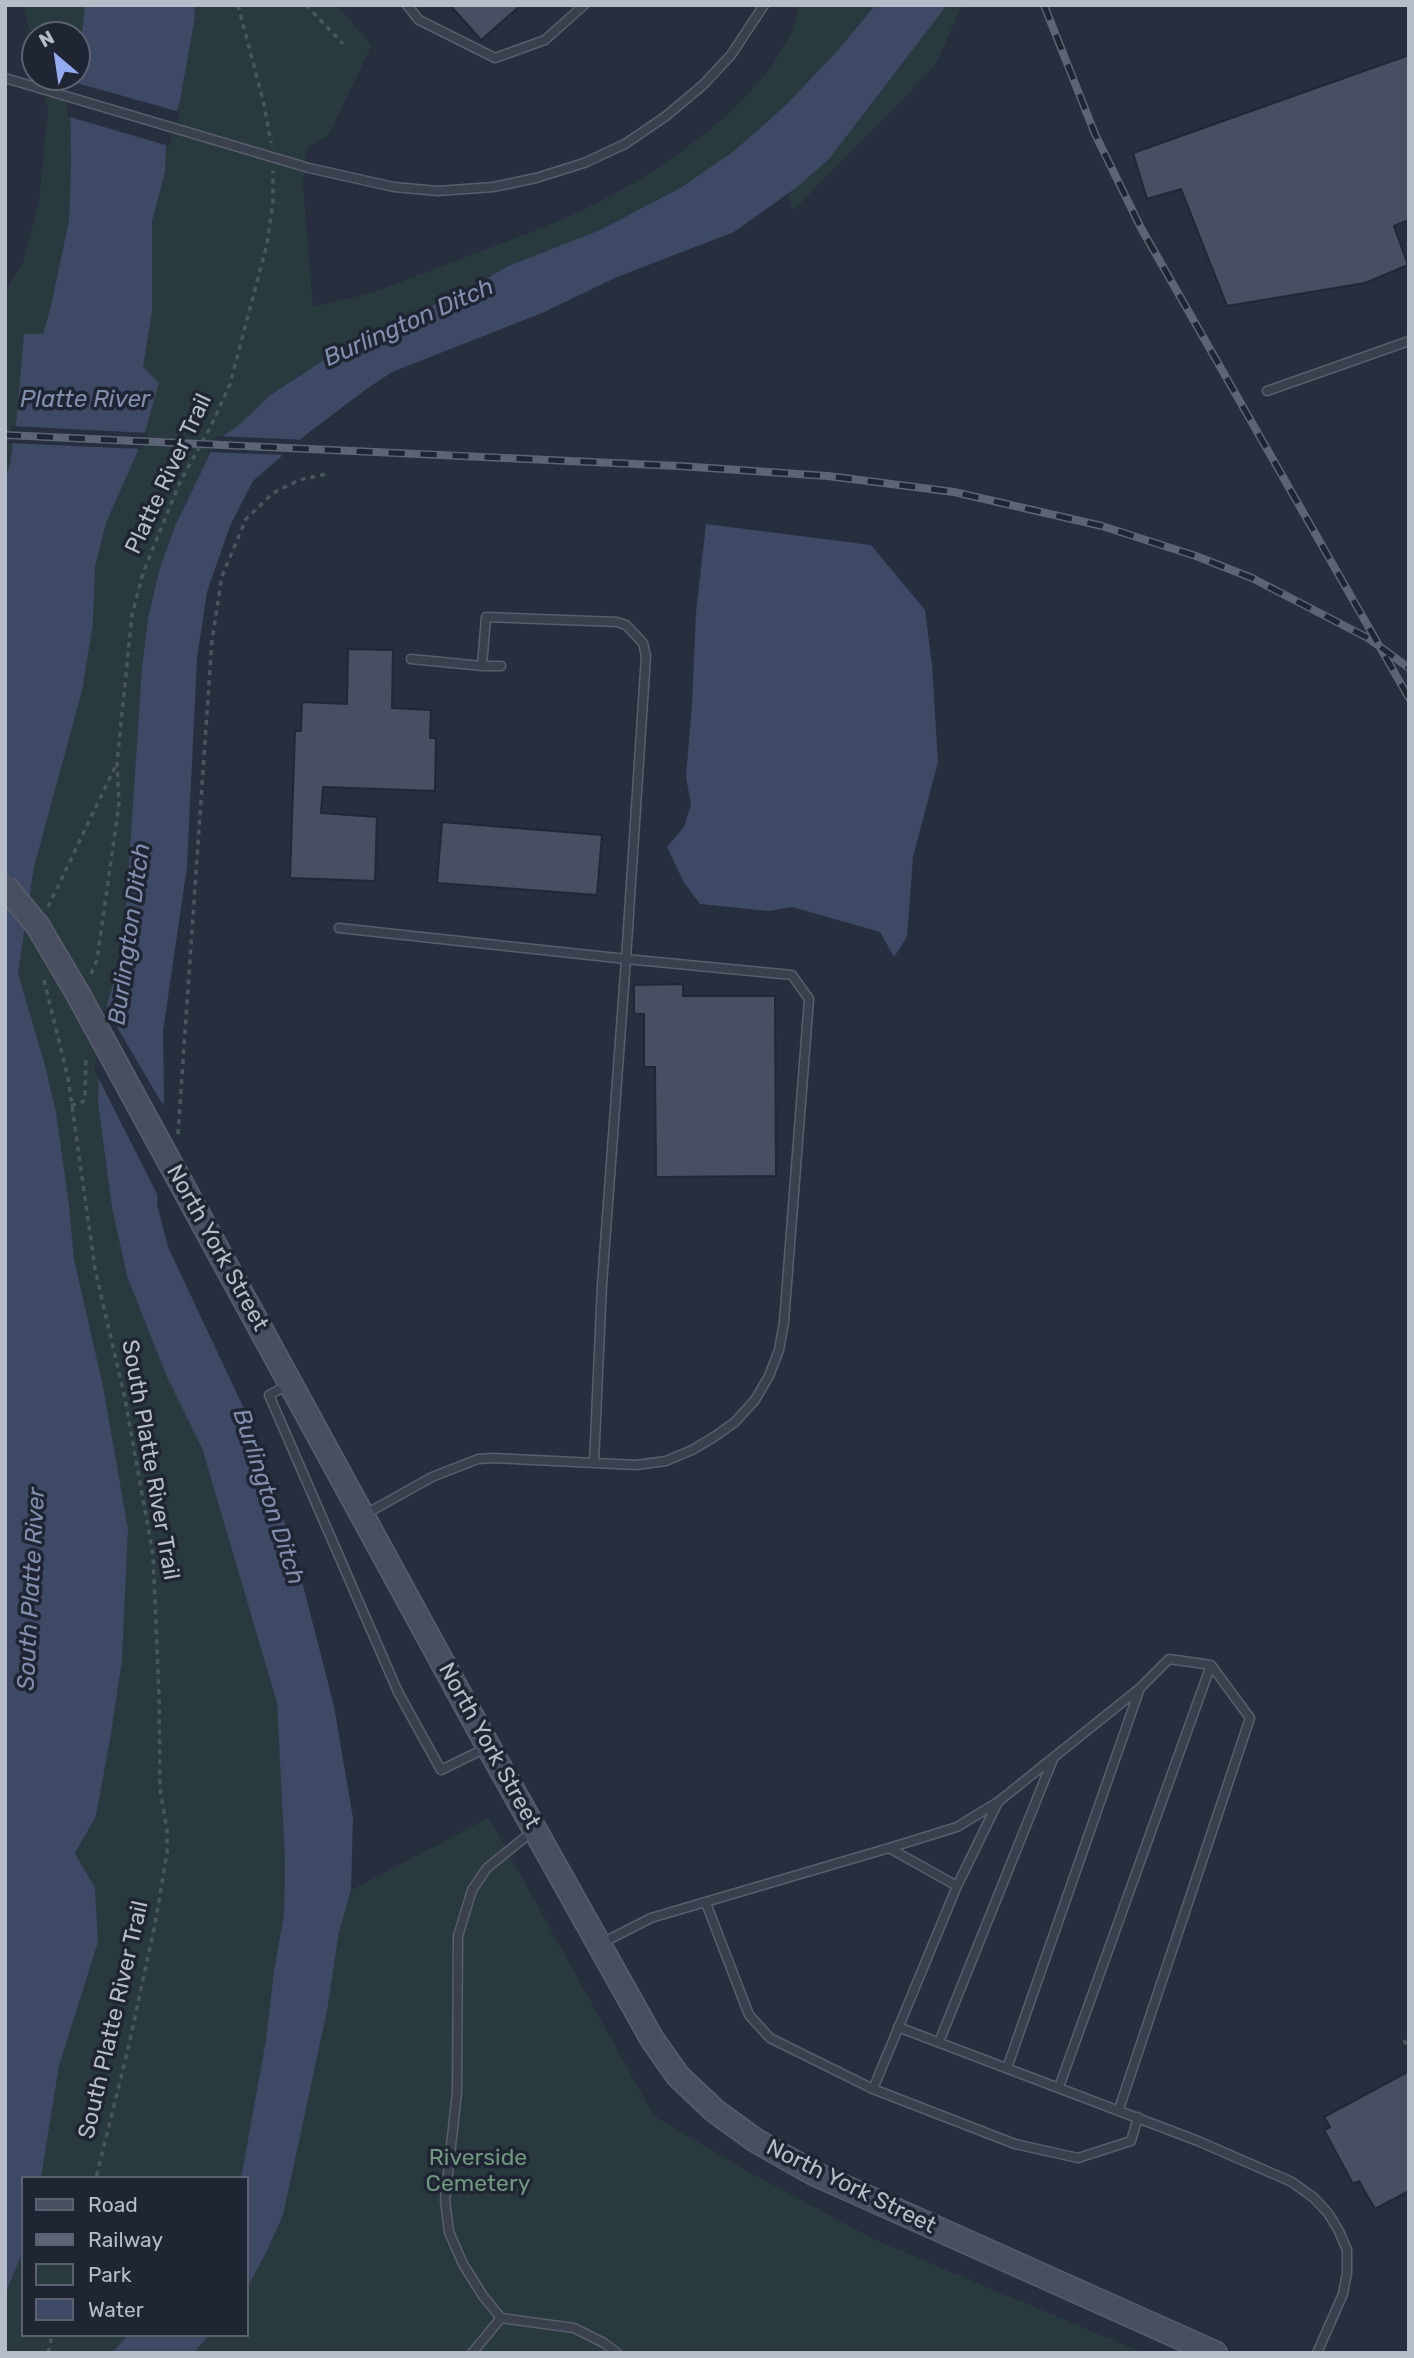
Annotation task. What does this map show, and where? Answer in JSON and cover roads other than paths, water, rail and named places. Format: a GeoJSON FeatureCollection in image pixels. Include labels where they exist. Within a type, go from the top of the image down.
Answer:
{"type":"FeatureCollection","features":[{"type":"Feature","properties":{"kind":"main road","name":"North York Street"},"geometry":{"type":"LineString","coordinates":[[5,886],[84,988],[93,1043],[167,1157],[488,1746],[652,2039],[678,2076],[715,2111],[755,2140],[813,2173],[1215,2353]]}},
{"type":"Feature","properties":{"kind":"lane"},"geometry":{"type":"LineString","coordinates":[[407,5],[419,20],[495,58],[545,40],[584,5]]}},
{"type":"Feature","properties":{"kind":"lane"},"geometry":{"type":"LineString","coordinates":[[5,78],[309,168],[394,187],[439,191],[493,187],[536,178],[584,163],[625,144],[666,116],[703,85],[731,55],[764,5]]}},
{"type":"Feature","properties":{"kind":"lane"},"geometry":{"type":"LineString","coordinates":[[1267,391],[1409,341]]}},
{"type":"Feature","properties":{"kind":"lane"},"geometry":{"type":"LineString","coordinates":[[482,666],[486,617],[617,622],[626,625],[643,643],[646,656],[603,1271],[594,1462]]}},
{"type":"Feature","properties":{"kind":"lane"},"geometry":{"type":"LineString","coordinates":[[411,659],[501,666]]}},
{"type":"Feature","properties":{"kind":"lane"},"geometry":{"type":"LineString","coordinates":[[339,928],[792,975],[809,999],[784,1322],[779,1350],[769,1376],[755,1400],[735,1422],[692,1450],[666,1461],[636,1465],[478,1459],[432,1477],[362,1516]]}},
{"type":"Feature","properties":{"kind":"lane"},"geometry":{"type":"LineString","coordinates":[[290,1383],[269,1395],[398,1692],[441,1770],[488,1746]]}},
{"type":"Feature","properties":{"kind":"lane"},"geometry":{"type":"LineString","coordinates":[[599,1945],[651,1918],[957,1827],[998,1802],[1140,1688],[1169,1659],[1211,1665],[1250,1718],[1119,2109]]}},
{"type":"Feature","properties":{"kind":"lane"},"geometry":{"type":"LineString","coordinates":[[1059,2087],[1211,1665]]}},
{"type":"Feature","properties":{"kind":"lane"},"geometry":{"type":"LineString","coordinates":[[1007,2068],[1140,1688]]}},
{"type":"Feature","properties":{"kind":"lane"},"geometry":{"type":"LineString","coordinates":[[939,2042],[1053,1758]]}},
{"type":"Feature","properties":{"kind":"lane"},"geometry":{"type":"LineString","coordinates":[[873,2089],[957,1886],[998,1802]]}},
{"type":"Feature","properties":{"kind":"lane"},"geometry":{"type":"LineString","coordinates":[[535,1829],[487,1868],[472,1890],[458,1936],[457,2092],[445,2200],[449,2232],[463,2264],[482,2296],[501,2318],[574,2328],[604,2343],[617,2353]]}},
{"type":"Feature","properties":{"kind":"lane"},"geometry":{"type":"LineString","coordinates":[[889,1847],[957,1886]]}},
{"type":"Feature","properties":{"kind":"lane"},"geometry":{"type":"LineString","coordinates":[[706,1903],[749,2015],[769,2038],[873,2089],[1016,2144],[1078,2158],[1131,2141],[1138,2117]]}},
{"type":"Feature","properties":{"kind":"lane"},"geometry":{"type":"LineString","coordinates":[[898,2027],[1119,2109],[1292,2182],[1314,2198],[1328,2213],[1339,2231],[1347,2250],[1348,2273],[1343,2294],[1317,2353]]}},
{"type":"Feature","properties":{"kind":"lane"},"geometry":{"type":"LineString","coordinates":[[472,2353],[501,2318]]}},
{"type":"Feature","properties":{"kind":"water","name":"Platte River"},"geometry":{"type":"Polygon","coordinates":[[[85,5],[194,5],[195,17],[180,101],[166,145],[165,172],[152,222],[152,312],[143,367],[159,383],[143,439],[106,523],[95,567],[93,624],[82,691],[34,867],[18,973],[56,1112],[74,1259],[103,1386],[128,1529],[122,1660],[111,1734],[96,1816],[75,1853],[95,1888],[98,1942],[59,2066],[41,2176],[21,2176],[21,2256],[5,2295],[5,477],[10,464],[17,415],[24,334],[43,334],[51,306],[69,220],[70,91],[91,91],[91,21],[83,21],[85,5]]]}},
{"type":"Feature","properties":{"kind":"water","name":"Burlington Ditch"},"geometry":{"type":"Polygon","coordinates":[[[875,5],[947,5],[829,159],[797,187],[734,232],[617,277],[542,313],[392,372],[307,434],[253,481],[230,526],[207,592],[197,658],[187,867],[163,1031],[164,1098],[157,1204],[168,1247],[254,1430],[295,1554],[334,1706],[353,1818],[351,1890],[339,1932],[327,2011],[283,2215],[248,2286],[248,2176],[241,2176],[266,2040],[284,1914],[285,1861],[277,1703],[202,1448],[166,1375],[127,1276],[112,1208],[98,1103],[100,1036],[123,954],[142,668],[148,618],[159,571],[175,526],[216,441],[239,425],[269,396],[371,333],[469,289],[506,267],[600,230],[682,187],[734,151],[785,106],[840,48],[875,5]]]}},
{"type":"Feature","properties":{"kind":"water"},"geometry":{"type":"Polygon","coordinates":[[[706,524],[871,545],[925,610],[932,665],[938,762],[913,857],[907,937],[894,957],[880,932],[792,907],[769,911],[700,904],[683,881],[667,847],[684,827],[691,805],[686,777],[696,613],[706,524]]]}},
{"type":"Feature","properties":{"kind":"water"},"geometry":{"type":"Polygon","coordinates":[[[126,2337],[207,2337],[193,2353],[112,2353],[126,2337]]]}},
{"type":"Feature","properties":{"kind":"railway"},"geometry":{"type":"LineString","coordinates":[[1044,5],[1095,134],[1141,228],[1409,698]]}},
{"type":"Feature","properties":{"kind":"railway"},"geometry":{"type":"LineString","coordinates":[[5,435],[679,466],[828,476],[954,492],[1102,526],[1196,556],[1252,578],[1368,638],[1409,668]]}},
{"type":"Feature","properties":{"kind":"water label","name":"South Platte River"},"geometry":{"type":"Point","coordinates":[32,1589]}},
{"type":"Feature","properties":{"kind":"park label","name":"Riverside Cemetery"},"geometry":{"type":"Point","coordinates":[478,2171]}}]}
